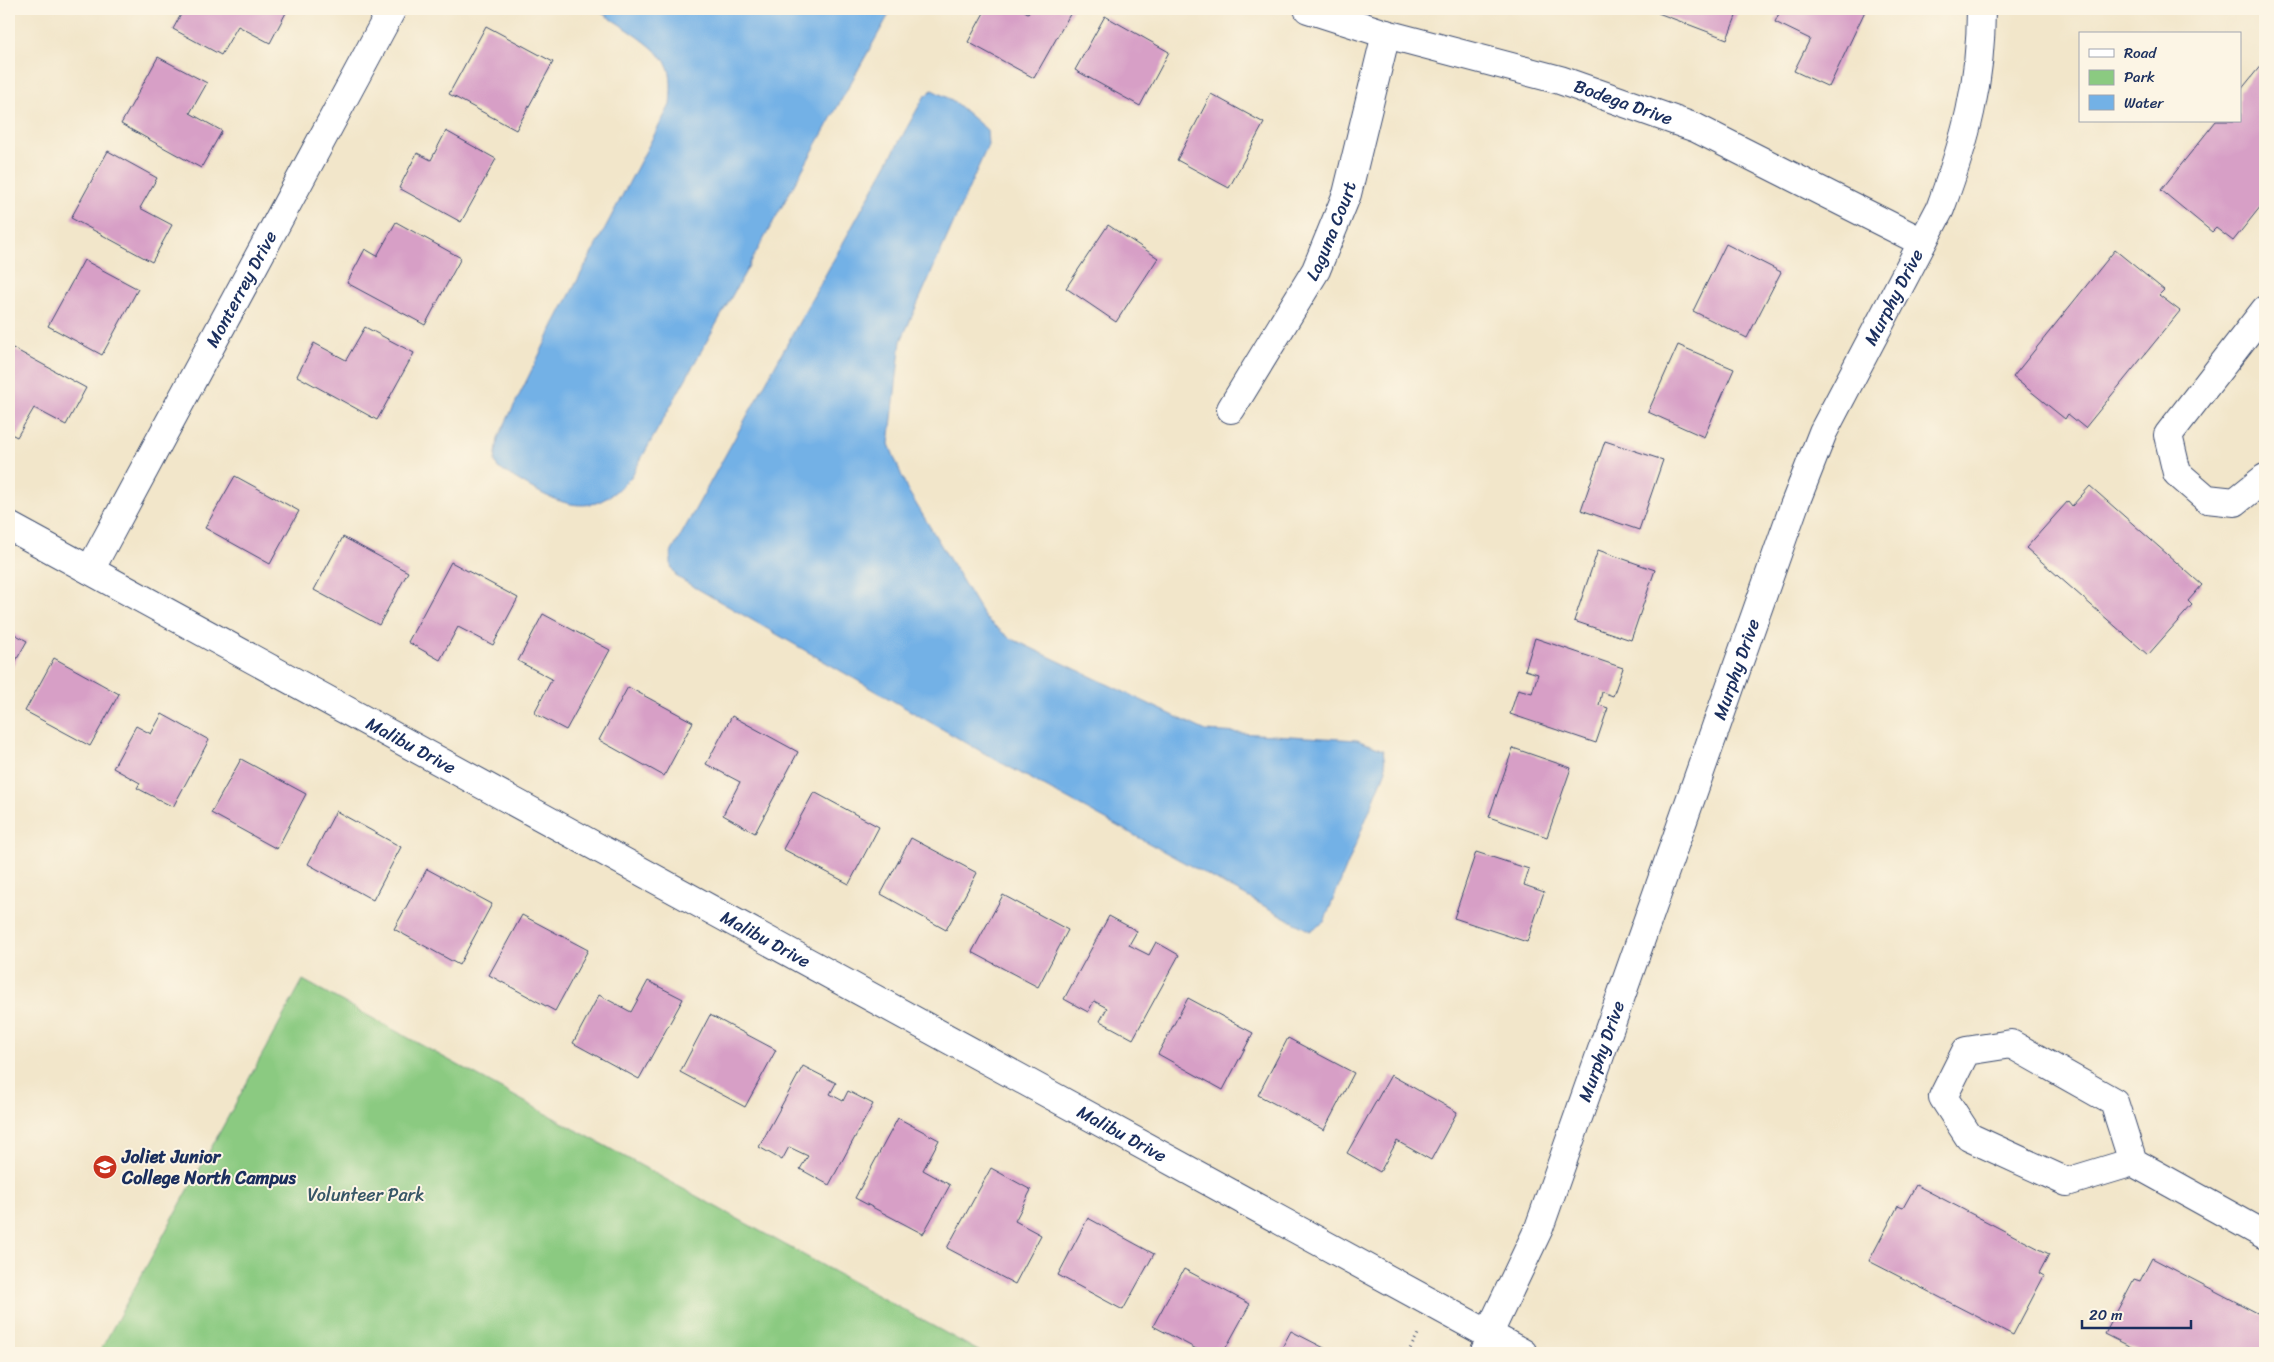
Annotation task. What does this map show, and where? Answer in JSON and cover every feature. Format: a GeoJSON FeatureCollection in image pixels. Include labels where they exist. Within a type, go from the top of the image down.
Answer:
{"type":"FeatureCollection","features":[{"type":"Feature","properties":{"kind":"street","name":"Monterrey Drive"},"geometry":{"type":"LineString","coordinates":[[90,570],[392,9]]}},
{"type":"Feature","properties":{"kind":"street","name":"Bodega Drive"},"geometry":{"type":"LineString","coordinates":[[1308,9],[1386,34],[1560,80],[1696,128],[1922,242]]}},
{"type":"Feature","properties":{"kind":"street","name":"Murphy Drive"},"geometry":{"type":"LineString","coordinates":[[1484,1344],[1539,1228],[1798,496],[1823,432],[1950,186],[1965,139],[1974,96],[1979,60],[1981,9]]}},
{"type":"Feature","properties":{"kind":"street","name":"Laguna Court"},"geometry":{"type":"LineString","coordinates":[[1232,409],[1316,270],[1347,194],[1386,34]]}},
{"type":"Feature","properties":{"kind":"street"},"geometry":{"type":"LineString","coordinates":[[2265,310],[2168,435],[2177,473],[2207,499],[2235,502],[2265,478]]}},
{"type":"Feature","properties":{"kind":"street","name":"Malibu Drive"},"geometry":{"type":"LineString","coordinates":[[9,526],[1484,1344],[1523,1353]]}},
{"type":"Feature","properties":{"kind":"street"},"geometry":{"type":"LineString","coordinates":[[2133,1162],[2067,1182],[1969,1137],[1943,1097],[1966,1051],[2011,1044],[2114,1102],[2133,1162],[2265,1235]]}},
{"type":"Feature","properties":{"kind":"green space","name":"Volunteer Park"},"geometry":{"type":"Polygon","coordinates":[[[303,980],[982,1353],[99,1353],[303,980]]]}},
{"type":"Feature","properties":{"kind":"water"},"geometry":{"type":"Polygon","coordinates":[[[596,9],[892,9],[631,477],[606,498],[596,503],[583,505],[571,504],[545,495],[498,468],[495,461],[498,438],[556,321],[670,105],[671,78],[668,67],[660,55],[643,40],[596,9]]]}},
{"type":"Feature","properties":{"kind":"water"},"geometry":{"type":"Polygon","coordinates":[[[932,90],[952,100],[987,130],[988,145],[901,341],[889,444],[907,489],[985,618],[1008,637],[1206,731],[1357,740],[1383,750],[1386,770],[1324,922],[1310,931],[998,761],[677,577],[671,566],[671,553],[924,97],[932,90]]]}},
{"type":"Feature","properties":{"kind":"building"},"geometry":{"type":"Polygon","coordinates":[[[184,9],[288,9],[270,43],[238,26],[221,55],[173,29],[184,9]]]}},
{"type":"Feature","properties":{"kind":"building"},"geometry":{"type":"Polygon","coordinates":[[[986,9],[1021,9],[1028,13],[1031,9],[1073,9],[1034,78],[968,42],[986,9]]]}},
{"type":"Feature","properties":{"kind":"building"},"geometry":{"type":"Polygon","coordinates":[[[1660,9],[1739,9],[1727,39],[1658,13],[1660,9]]]}},
{"type":"Feature","properties":{"kind":"building"},"geometry":{"type":"Polygon","coordinates":[[[1781,9],[1866,9],[1829,87],[1794,71],[1810,39],[1775,22],[1781,9]]]}},
{"type":"Feature","properties":{"kind":"building"},"geometry":{"type":"Polygon","coordinates":[[[1105,16],[1169,52],[1140,106],[1075,70],[1105,16]]]}},
{"type":"Feature","properties":{"kind":"building"},"geometry":{"type":"Polygon","coordinates":[[[486,26],[553,62],[516,130],[449,94],[486,26]]]}},
{"type":"Feature","properties":{"kind":"building"},"geometry":{"type":"Polygon","coordinates":[[[158,57],[207,83],[190,113],[222,131],[201,168],[121,124],[158,57]]]}},
{"type":"Feature","properties":{"kind":"building"},"geometry":{"type":"Polygon","coordinates":[[[2262,64],[2265,66],[2265,201],[2233,241],[2216,228],[2212,232],[2161,190],[2215,122],[2242,122],[2242,89],[2262,64]]]}},
{"type":"Feature","properties":{"kind":"building"},"geometry":{"type":"Polygon","coordinates":[[[1211,94],[1264,123],[1229,188],[1177,160],[1211,94]]]}},
{"type":"Feature","properties":{"kind":"building"},"geometry":{"type":"Polygon","coordinates":[[[446,131],[496,159],[461,222],[399,188],[417,153],[431,160],[446,131]]]}},
{"type":"Feature","properties":{"kind":"building"},"geometry":{"type":"Polygon","coordinates":[[[108,151],[157,178],[140,208],[172,225],[152,262],[71,218],[108,151]]]}},
{"type":"Feature","properties":{"kind":"building"},"geometry":{"type":"Polygon","coordinates":[[[396,222],[461,258],[425,325],[347,283],[365,249],[377,256],[396,222]]]}},
{"type":"Feature","properties":{"kind":"building"},"geometry":{"type":"Polygon","coordinates":[[[1108,225],[1158,258],[1116,322],[1066,288],[1108,225]]]}},
{"type":"Feature","properties":{"kind":"building"},"geometry":{"type":"Polygon","coordinates":[[[1726,244],[1781,272],[1747,338],[1693,311],[1726,244]]]}},
{"type":"Feature","properties":{"kind":"building"},"geometry":{"type":"Polygon","coordinates":[[[2115,250],[2164,290],[2159,295],[2180,311],[2085,428],[2068,414],[2065,419],[2013,377],[2115,250]]]}},
{"type":"Feature","properties":{"kind":"building"},"geometry":{"type":"Polygon","coordinates":[[[84,260],[138,289],[102,355],[48,326],[84,260]]]}},
{"type":"Feature","properties":{"kind":"building"},"geometry":{"type":"Polygon","coordinates":[[[365,327],[414,353],[377,420],[297,376],[314,343],[346,360],[365,327]]]}},
{"type":"Feature","properties":{"kind":"building"},"geometry":{"type":"Polygon","coordinates":[[[1678,345],[1734,369],[1704,437],[1648,412],[1678,345]]]}},
{"type":"Feature","properties":{"kind":"building"},"geometry":{"type":"Polygon","coordinates":[[[9,346],[86,388],[66,425],[34,408],[17,437],[9,433],[9,346]]]}},
{"type":"Feature","properties":{"kind":"building"},"geometry":{"type":"Polygon","coordinates":[[[1605,441],[1663,460],[1639,530],[1581,510],[1605,441]]]}},
{"type":"Feature","properties":{"kind":"building"},"geometry":{"type":"Polygon","coordinates":[[[235,476],[299,511],[270,564],[205,528],[235,476]]]}},
{"type":"Feature","properties":{"kind":"building"},"geometry":{"type":"Polygon","coordinates":[[[2090,486],[2202,585],[2188,601],[2192,605],[2148,655],[2026,548],[2068,501],[2072,506],[2090,486]]]}},
{"type":"Feature","properties":{"kind":"building"},"geometry":{"type":"Polygon","coordinates":[[[343,537],[408,572],[379,625],[314,590],[343,537]]]}},
{"type":"Feature","properties":{"kind":"building"},"geometry":{"type":"Polygon","coordinates":[[[1598,550],[1655,570],[1631,640],[1574,621],[1598,550]]]}},
{"type":"Feature","properties":{"kind":"building"},"geometry":{"type":"Polygon","coordinates":[[[451,562],[518,598],[493,645],[458,627],[440,660],[408,642],[451,562]]]}},
{"type":"Feature","properties":{"kind":"building"},"geometry":{"type":"Polygon","coordinates":[[[543,614],[610,650],[566,730],[534,713],[552,679],[518,661],[543,614]]]}},
{"type":"Feature","properties":{"kind":"building"},"geometry":{"type":"Polygon","coordinates":[[[9,631],[27,641],[9,673],[9,631]]]}},
{"type":"Feature","properties":{"kind":"building"},"geometry":{"type":"Polygon","coordinates":[[[1535,638],[1623,668],[1613,696],[1602,692],[1599,705],[1608,708],[1596,743],[1510,714],[1518,689],[1532,693],[1538,674],[1525,670],[1535,638]]]}},
{"type":"Feature","properties":{"kind":"building"},"geometry":{"type":"Polygon","coordinates":[[[54,658],[119,694],[90,746],[25,711],[54,658]]]}},
{"type":"Feature","properties":{"kind":"building"},"geometry":{"type":"Polygon","coordinates":[[[628,687],[693,722],[664,776],[599,740],[628,687]]]}},
{"type":"Feature","properties":{"kind":"building"},"geometry":{"type":"Polygon","coordinates":[[[162,714],[209,740],[173,807],[137,788],[140,783],[113,768],[136,726],[151,734],[162,714]]]}},
{"type":"Feature","properties":{"kind":"building"},"geometry":{"type":"Polygon","coordinates":[[[732,716],[798,752],[755,833],[723,815],[740,782],[706,764],[732,716]]]}},
{"type":"Feature","properties":{"kind":"building"},"geometry":{"type":"Polygon","coordinates":[[[1513,748],[1571,768],[1547,837],[1489,817],[1513,748]]]}},
{"type":"Feature","properties":{"kind":"building"},"geometry":{"type":"Polygon","coordinates":[[[241,759],[306,794],[277,849],[211,813],[241,759]]]}},
{"type":"Feature","properties":{"kind":"building"},"geometry":{"type":"Polygon","coordinates":[[[814,792],[879,827],[849,884],[783,849],[814,792]]]}},
{"type":"Feature","properties":{"kind":"building"},"geometry":{"type":"Polygon","coordinates":[[[336,811],[401,847],[373,900],[308,864],[336,811]]]}},
{"type":"Feature","properties":{"kind":"building"},"geometry":{"type":"Polygon","coordinates":[[[911,838],[977,873],[946,930],[881,894],[911,838]]]}},
{"type":"Feature","properties":{"kind":"building"},"geometry":{"type":"Polygon","coordinates":[[[1476,852],[1529,869],[1524,885],[1544,892],[1527,942],[1454,918],[1476,852]]]}},
{"type":"Feature","properties":{"kind":"building"},"geometry":{"type":"Polygon","coordinates":[[[427,869],[492,904],[459,965],[394,929],[427,869]]]}},
{"type":"Feature","properties":{"kind":"building"},"geometry":{"type":"Polygon","coordinates":[[[1003,895],[1068,930],[1038,987],[972,952],[1003,895]]]}},
{"type":"Feature","properties":{"kind":"building"},"geometry":{"type":"Polygon","coordinates":[[[522,915],[588,950],[555,1011],[489,975],[522,915]]]}},
{"type":"Feature","properties":{"kind":"building"},"geometry":{"type":"Polygon","coordinates":[[[1109,916],[1137,931],[1129,945],[1149,955],[1156,942],[1179,955],[1133,1039],[1100,1021],[1107,1008],[1094,1001],[1088,1012],[1064,999],[1109,916]]]}},
{"type":"Feature","properties":{"kind":"building"},"geometry":{"type":"Polygon","coordinates":[[[648,981],[683,999],[639,1079],[573,1043],[599,995],[631,1012],[648,981]]]}},
{"type":"Feature","properties":{"kind":"building"},"geometry":{"type":"Polygon","coordinates":[[[1188,998],[1253,1033],[1223,1090],[1158,1054],[1188,998]]]}},
{"type":"Feature","properties":{"kind":"building"},"geometry":{"type":"Polygon","coordinates":[[[710,1015],[776,1050],[745,1107],[680,1072],[710,1015]]]}},
{"type":"Feature","properties":{"kind":"building"},"geometry":{"type":"Polygon","coordinates":[[[1288,1038],[1354,1073],[1324,1130],[1258,1095],[1288,1038]]]}},
{"type":"Feature","properties":{"kind":"building"},"geometry":{"type":"Polygon","coordinates":[[[803,1066],[836,1083],[830,1094],[843,1101],[848,1091],[873,1104],[829,1185],[800,1169],[808,1156],[789,1147],[782,1160],[759,1147],[803,1066]]]}},
{"type":"Feature","properties":{"kind":"building"},"geometry":{"type":"Polygon","coordinates":[[[1391,1075],[1457,1112],[1431,1160],[1397,1141],[1380,1172],[1347,1153],[1391,1075]]]}},
{"type":"Feature","properties":{"kind":"building"},"geometry":{"type":"Polygon","coordinates":[[[898,1118],[939,1140],[923,1170],[950,1185],[923,1234],[855,1198],[898,1118]]]}},
{"type":"Feature","properties":{"kind":"building"},"geometry":{"type":"Polygon","coordinates":[[[991,1168],[1031,1190],[1015,1221],[1041,1235],[1015,1284],[947,1248],[991,1168]]]}},
{"type":"Feature","properties":{"kind":"building"},"geometry":{"type":"Polygon","coordinates":[[[1916,1185],[2049,1254],[2039,1273],[2044,1276],[2013,1335],[1869,1261],[1898,1206],[1903,1208],[1916,1185]]]}},
{"type":"Feature","properties":{"kind":"building"},"geometry":{"type":"Polygon","coordinates":[[[1088,1218],[1154,1254],[1123,1310],[1058,1275],[1088,1218]]]}},
{"type":"Feature","properties":{"kind":"building"},"geometry":{"type":"Polygon","coordinates":[[[2152,1258],[2265,1317],[2265,1353],[2143,1353],[2105,1334],[2134,1279],[2140,1281],[2152,1258]]]}},
{"type":"Feature","properties":{"kind":"building"},"geometry":{"type":"Polygon","coordinates":[[[1184,1269],[1250,1304],[1223,1353],[1204,1353],[1153,1326],[1184,1269]]]}},
{"type":"Feature","properties":{"kind":"building"},"geometry":{"type":"Polygon","coordinates":[[[1291,1331],[1334,1353],[1279,1353],[1291,1331]]]}},
{"type":"Feature","properties":{"kind":"place","name":"Joliet Junior College North Campus"},"geometry":{"type":"Point","coordinates":[105,1167]}}]}
